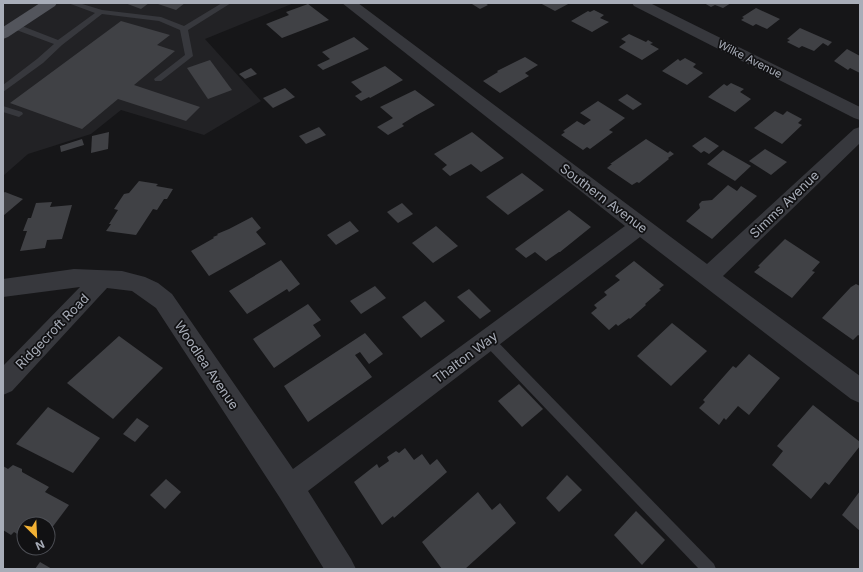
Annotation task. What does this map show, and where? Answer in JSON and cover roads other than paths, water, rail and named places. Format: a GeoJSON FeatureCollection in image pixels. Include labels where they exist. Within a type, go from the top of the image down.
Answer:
{"type":"FeatureCollection","features":[{"type":"Feature","properties":{"kind":"main road"},"geometry":{"type":"LineString","coordinates":[[8,30],[50,3]]}},
{"type":"Feature","properties":{"kind":"street","name":"Southern Avenue"},"geometry":{"type":"LineString","coordinates":[[349,3],[640,226],[709,276],[860,391]]}},
{"type":"Feature","properties":{"kind":"street","name":"Wilke Avenue"},"geometry":{"type":"LineString","coordinates":[[639,3],[860,114]]}},
{"type":"Feature","properties":{"kind":"street","name":"Simms Avenue"},"geometry":{"type":"LineString","coordinates":[[709,276],[860,133]]}},
{"type":"Feature","properties":{"kind":"street","name":"Thalton Way"},"geometry":{"type":"LineString","coordinates":[[290,488],[640,226]]}},
{"type":"Feature","properties":{"kind":"street","name":"Woodlea Avenue"},"geometry":{"type":"LineString","coordinates":[[3,288],[74,278],[102,279],[137,283],[150,290],[164,301],[290,488],[341,569]]}},
{"type":"Feature","properties":{"kind":"street","name":"Ridgecroft Road"},"geometry":{"type":"LineString","coordinates":[[3,383],[102,279]]}},
{"type":"Feature","properties":{"kind":"lane"},"geometry":{"type":"LineString","coordinates":[[72,3],[101,12],[161,19],[184,29]]}},
{"type":"Feature","properties":{"kind":"lane"},"geometry":{"type":"LineString","coordinates":[[184,29],[227,3]]}},
{"type":"Feature","properties":{"kind":"lane"},"geometry":{"type":"LineString","coordinates":[[3,89],[40,61],[59,43],[101,12]]}},
{"type":"Feature","properties":{"kind":"lane"},"geometry":{"type":"LineString","coordinates":[[158,79],[189,56],[184,29]]}},
{"type":"Feature","properties":{"kind":"lane"},"geometry":{"type":"LineString","coordinates":[[8,30],[59,43]]}},
{"type":"Feature","properties":{"kind":"lane"},"geometry":{"type":"LineString","coordinates":[[3,109],[19,114]]}},
{"type":"Feature","properties":{"kind":"lane"},"geometry":{"type":"LineString","coordinates":[[488,340],[709,569]]}}]}
